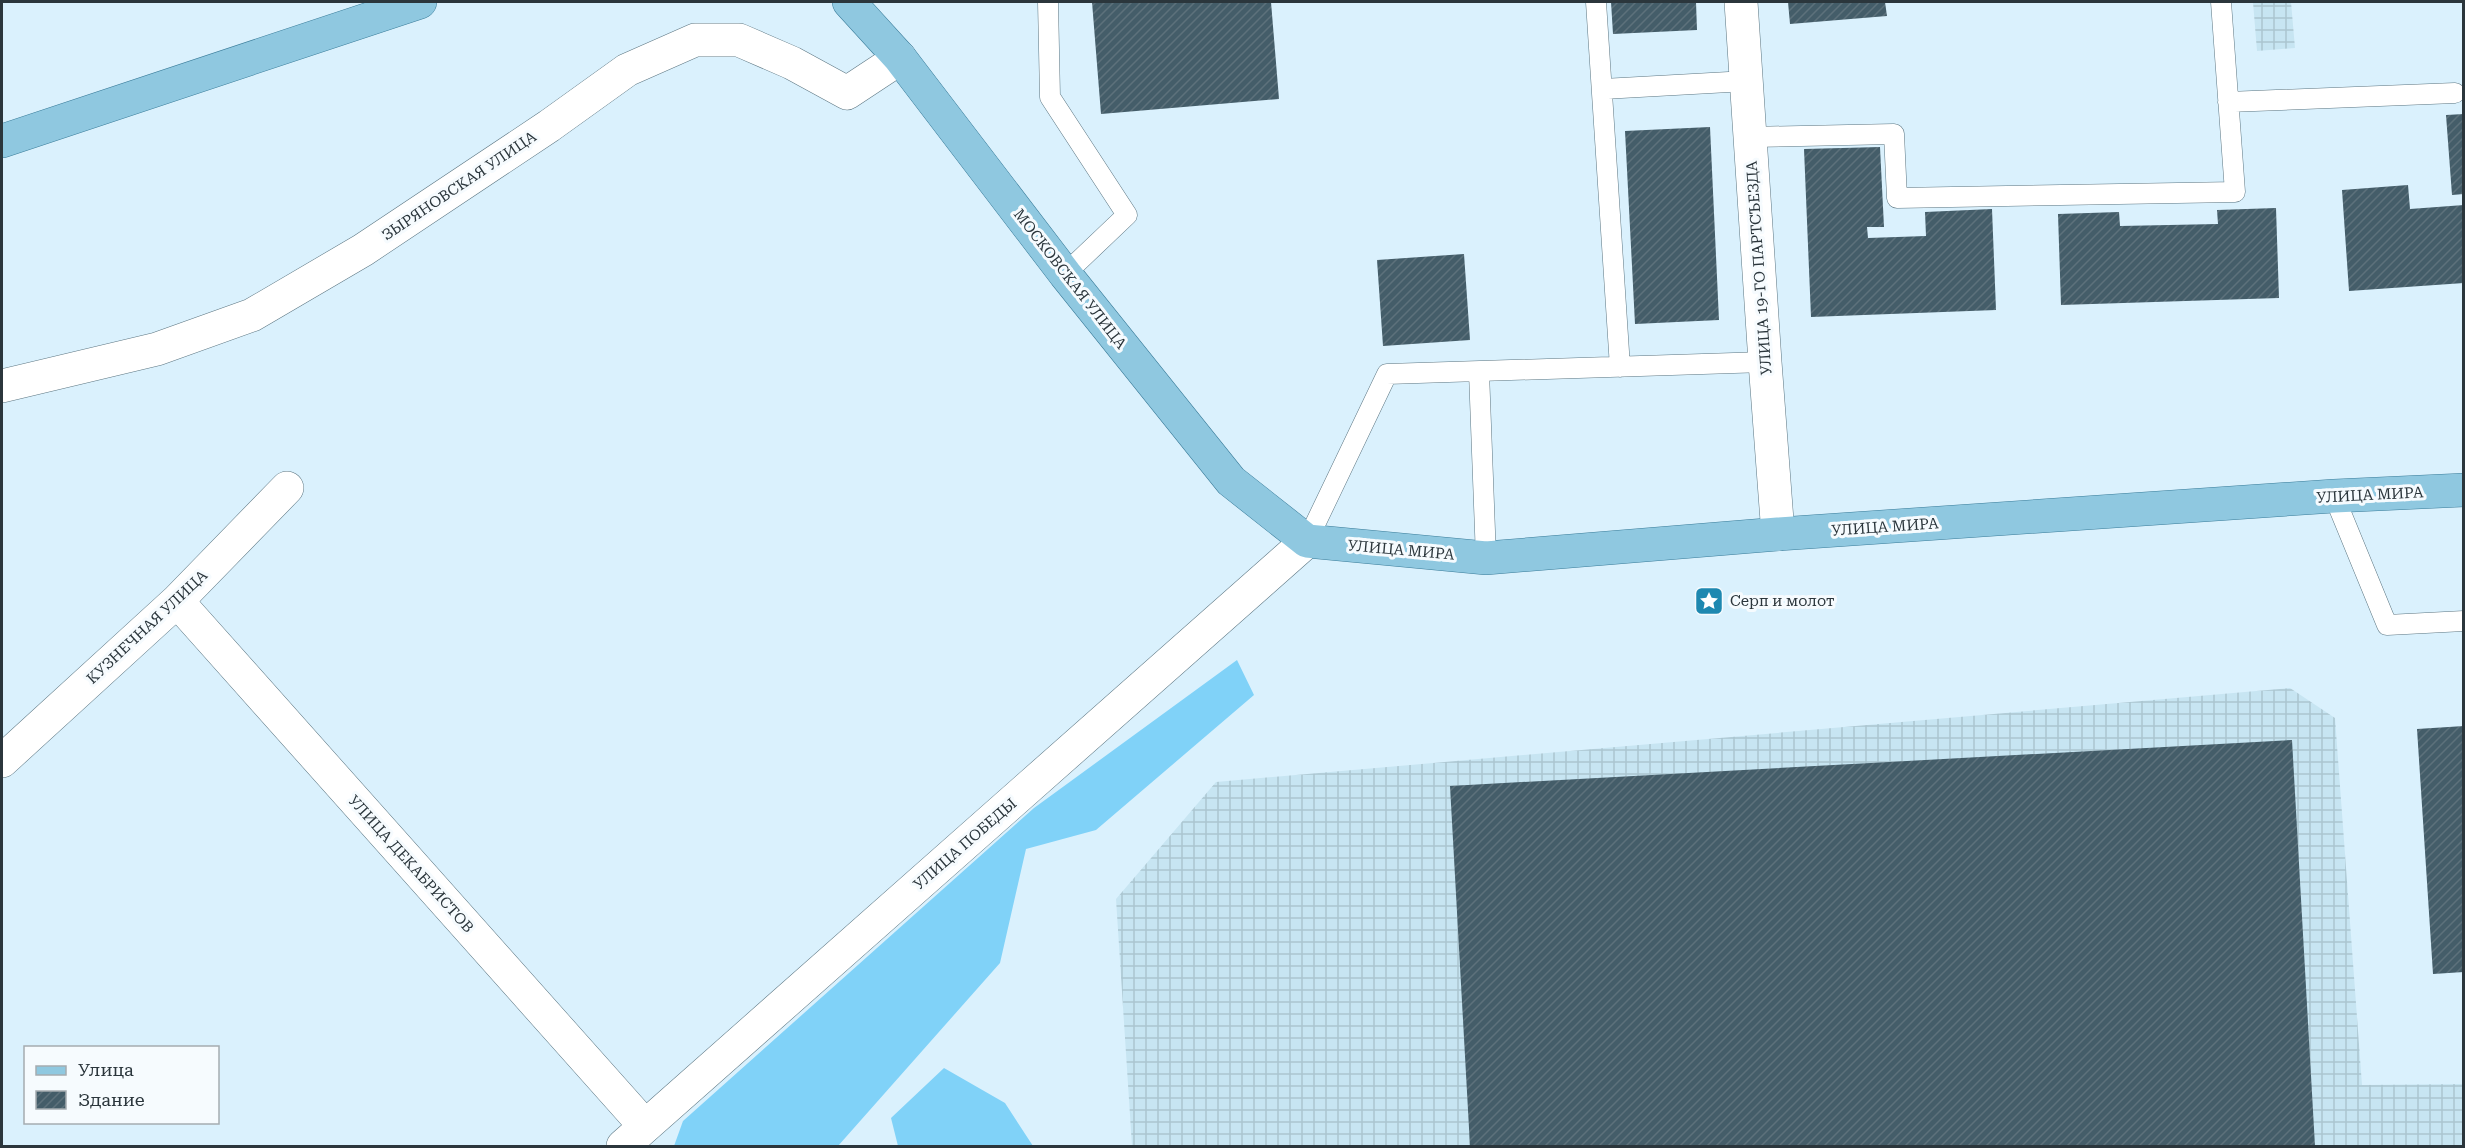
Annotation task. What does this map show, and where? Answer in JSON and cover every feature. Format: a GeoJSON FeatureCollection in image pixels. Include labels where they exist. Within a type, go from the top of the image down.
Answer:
{"type":"FeatureCollection","features":[{"type":"Feature","properties":{"kind":"main road"},"geometry":{"type":"LineString","coordinates":[[2,141],[420,2]]}},
{"type":"Feature","properties":{"kind":"main road","name":"МОСКОВСКАЯ УЛИЦА"},"geometry":{"type":"LineString","coordinates":[[849,2],[900,58],[1065,274],[1231,481],[1307,541]]}},
{"type":"Feature","properties":{"kind":"main road","name":"УЛИЦА МИРА"},"geometry":{"type":"LineString","coordinates":[[1307,541],[1486,558],[1778,534],[2334,496],[2463,490]]}},
{"type":"Feature","properties":{"kind":"street","name":"УЛИЦА 19-ГО ПАРТСЪЕЗДА"},"geometry":{"type":"LineString","coordinates":[[1741,2],[1778,534]]}},
{"type":"Feature","properties":{"kind":"street","name":"ЗЫРЯНОВСКАЯ УЛИЦА"},"geometry":{"type":"LineString","coordinates":[[2,386],[157,349],[252,315],[363,250],[549,126],[627,70],[695,40],[739,40],[792,63],[847,93],[900,58]]}},
{"type":"Feature","properties":{"kind":"street","name":"КУЗНЕЧНАЯ УЛИЦА"},"geometry":{"type":"LineString","coordinates":[[2,761],[177,601],[287,488]]}},
{"type":"Feature","properties":{"kind":"street","name":"УЛИЦА ПОБЕДЫ"},"geometry":{"type":"LineString","coordinates":[[634,1136],[1307,541]]}},
{"type":"Feature","properties":{"kind":"street","name":"УЛИЦА ДЕКАБРИСТОВ"},"geometry":{"type":"LineString","coordinates":[[177,601],[634,1136]]}},
{"type":"Feature","properties":{"kind":"lane"},"geometry":{"type":"LineString","coordinates":[[1048,2],[1050,97],[1127,215],[1065,274]]}},
{"type":"Feature","properties":{"kind":"lane"},"geometry":{"type":"LineString","coordinates":[[1596,2],[1620,367]]}},
{"type":"Feature","properties":{"kind":"lane"},"geometry":{"type":"LineString","coordinates":[[1750,137],[1894,134],[1897,198],[2235,192],[2221,2]]}},
{"type":"Feature","properties":{"kind":"lane"},"geometry":{"type":"LineString","coordinates":[[1603,89],[1747,81]]}},
{"type":"Feature","properties":{"kind":"lane"},"geometry":{"type":"LineString","coordinates":[[2228,102],[2455,93]]}},
{"type":"Feature","properties":{"kind":"lane"},"geometry":{"type":"LineString","coordinates":[[1307,541],[1387,374],[1765,362]]}},
{"type":"Feature","properties":{"kind":"lane"},"geometry":{"type":"LineString","coordinates":[[1479,372],[1486,558]]}},
{"type":"Feature","properties":{"kind":"lane"},"geometry":{"type":"LineString","coordinates":[[2334,496],[2387,625],[2463,621]]}},
{"type":"Feature","properties":{"kind":"shaded area"},"geometry":{"type":"Polygon","coordinates":[[[2253,2],[2291,2],[2295,48],[2257,51],[2253,2]]]}},
{"type":"Feature","properties":{"kind":"shaded area"},"geometry":{"type":"Polygon","coordinates":[[[1237,660],[1254,695],[1096,830],[1026,849],[1000,963],[838,1146],[674,1146],[683,1121],[1034,808],[1237,660]]]}},
{"type":"Feature","properties":{"kind":"shaded area"},"geometry":{"type":"Polygon","coordinates":[[[2290,688],[2335,718],[2362,1085],[2463,1084],[2463,1146],[1132,1146],[1116,899],[1216,782],[2290,688]]]}},
{"type":"Feature","properties":{"kind":"shaded area"},"geometry":{"type":"Polygon","coordinates":[[[944,1068],[1005,1103],[1033,1146],[898,1146],[891,1118],[944,1068]]]}},
{"type":"Feature","properties":{"kind":"building"},"geometry":{"type":"Polygon","coordinates":[[[1092,2],[1271,2],[1279,99],[1101,114],[1092,2]]]}},
{"type":"Feature","properties":{"kind":"building"},"geometry":{"type":"Polygon","coordinates":[[[1611,2],[1696,2],[1697,30],[1613,34],[1611,2]]]}},
{"type":"Feature","properties":{"kind":"building"},"geometry":{"type":"Polygon","coordinates":[[[1788,2],[1885,2],[1887,16],[1790,24],[1788,2]]]}},
{"type":"Feature","properties":{"kind":"building"},"geometry":{"type":"Polygon","coordinates":[[[2464,114],[2464,194],[2452,195],[2446,115],[2464,114]]]}},
{"type":"Feature","properties":{"kind":"building"},"geometry":{"type":"Polygon","coordinates":[[[1710,127],[1719,320],[1635,324],[1625,131],[1710,127]]]}},
{"type":"Feature","properties":{"kind":"building"},"geometry":{"type":"Polygon","coordinates":[[[1880,147],[1884,227],[1867,227],[1868,238],[1926,236],[1925,212],[1992,209],[1996,310],[1811,317],[1804,149],[1880,147]]]}},
{"type":"Feature","properties":{"kind":"building"},"geometry":{"type":"Polygon","coordinates":[[[2408,185],[2410,209],[2464,205],[2464,283],[2349,291],[2342,190],[2408,185]]]}},
{"type":"Feature","properties":{"kind":"building"},"geometry":{"type":"Polygon","coordinates":[[[2276,208],[2279,298],[2061,305],[2058,214],[2119,212],[2120,226],[2218,224],[2217,210],[2276,208]]]}},
{"type":"Feature","properties":{"kind":"building"},"geometry":{"type":"Polygon","coordinates":[[[1464,254],[1470,340],[1383,346],[1377,260],[1464,254]]]}},
{"type":"Feature","properties":{"kind":"building"},"geometry":{"type":"Polygon","coordinates":[[[2464,726],[2464,972],[2433,974],[2417,729],[2464,726]]]}},
{"type":"Feature","properties":{"kind":"building"},"geometry":{"type":"Polygon","coordinates":[[[2292,740],[2315,1146],[1470,1146],[1450,786],[2292,740]]]}},
{"type":"Feature","properties":{"kind":"place","name":"Серп и молот"},"geometry":{"type":"Point","coordinates":[1709,601]}}]}
